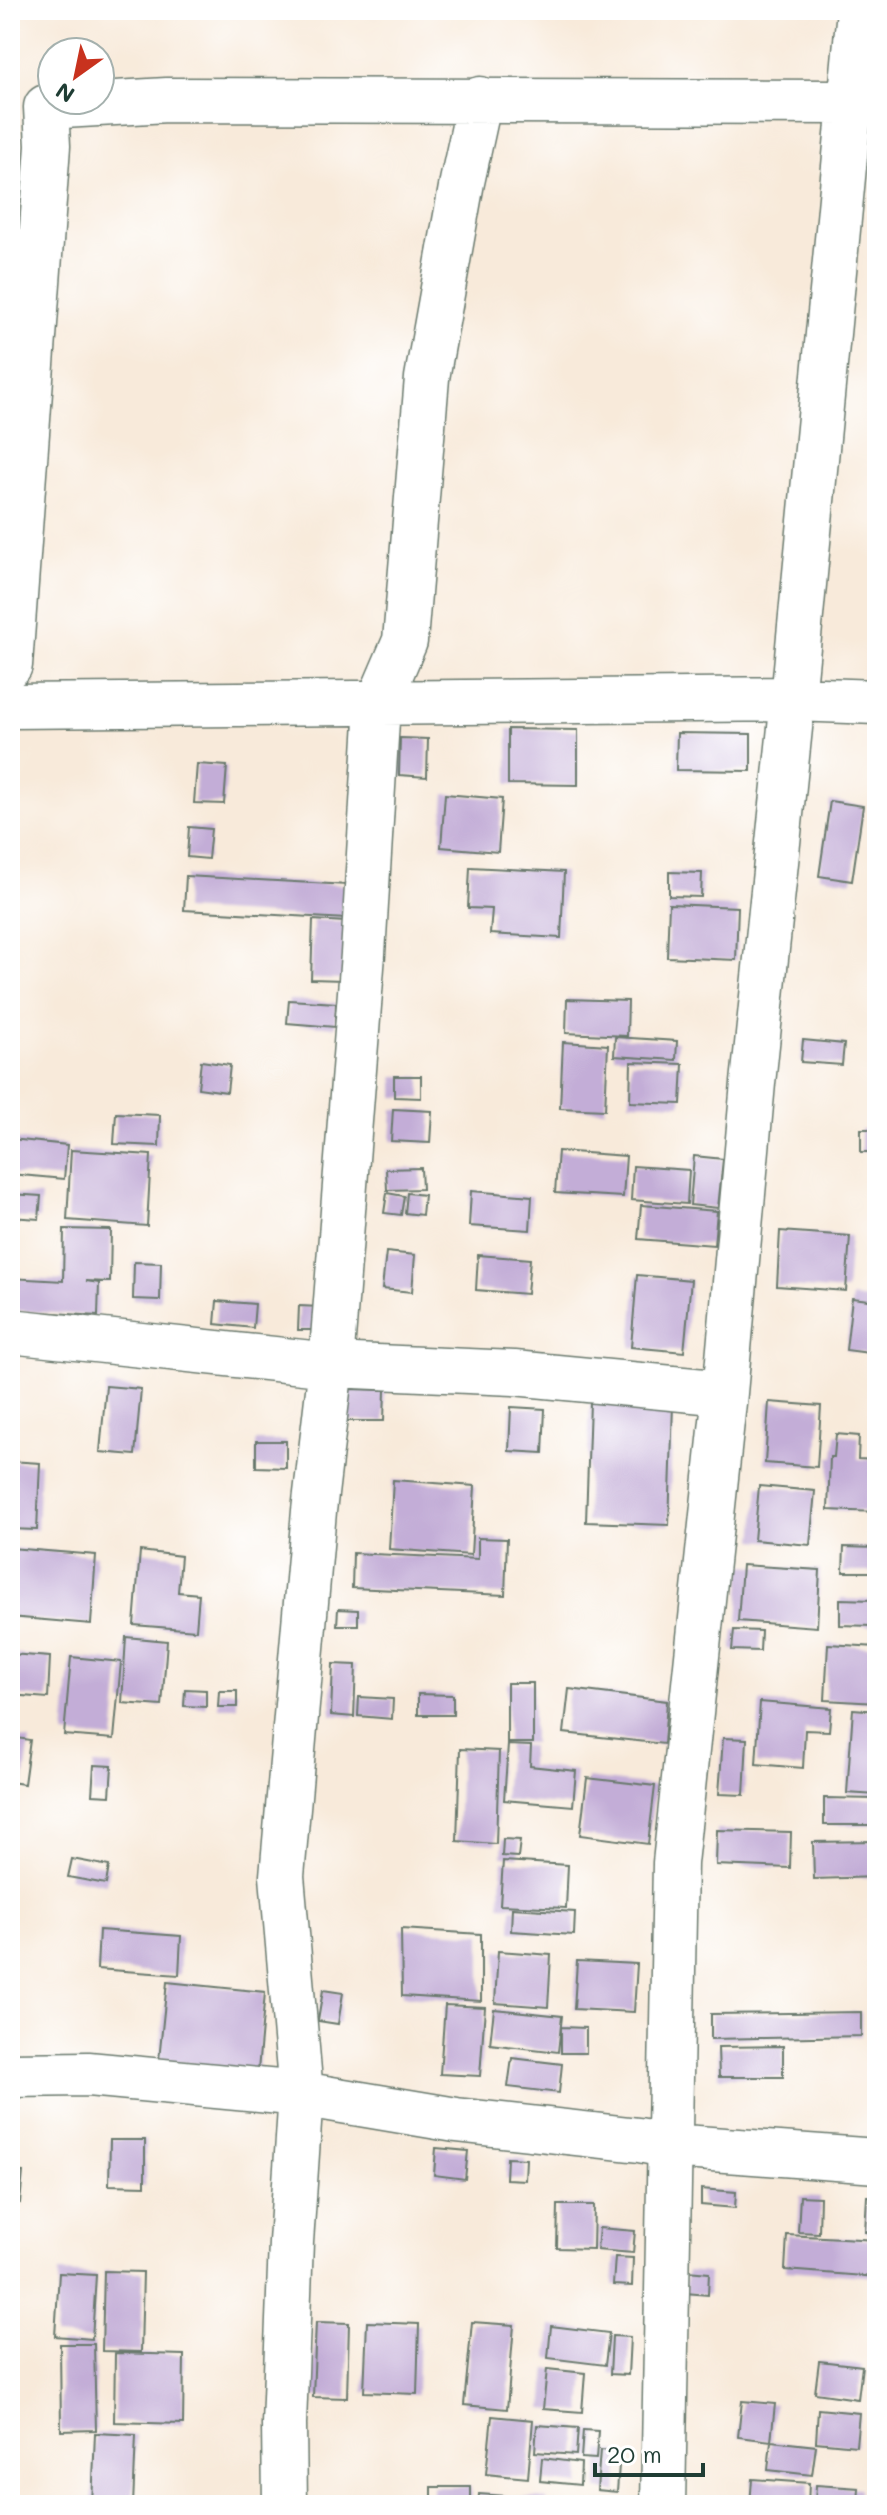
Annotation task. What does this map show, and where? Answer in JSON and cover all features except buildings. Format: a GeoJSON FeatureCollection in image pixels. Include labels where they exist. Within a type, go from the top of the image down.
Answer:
{"type":"FeatureCollection","features":[{"type":"Feature","properties":{"kind":"street"},"geometry":{"type":"LineString","coordinates":[[663,2505],[675,1863],[725,1393],[859,10]]}},
{"type":"Feature","properties":{"kind":"street"},"geometry":{"type":"LineString","coordinates":[[285,2505],[284,2424],[301,2094],[282,1876],[314,1511],[331,1365],[363,954],[378,704],[405,641],[427,378],[480,99]]}},
{"type":"Feature","properties":{"kind":"street"},"geometry":{"type":"LineString","coordinates":[[10,665],[48,146],[28,108],[167,100],[851,102]]}},
{"type":"Feature","properties":{"kind":"street"},"geometry":{"type":"LineString","coordinates":[[10,706],[793,699],[877,702]]}},
{"type":"Feature","properties":{"kind":"street"},"geometry":{"type":"LineString","coordinates":[[10,1331],[331,1365],[514,1373],[725,1393]]}},
{"type":"Feature","properties":{"kind":"street"},"geometry":{"type":"LineString","coordinates":[[10,2075],[88,2074],[301,2094],[456,2120],[670,2146],[877,2161]]}}]}
